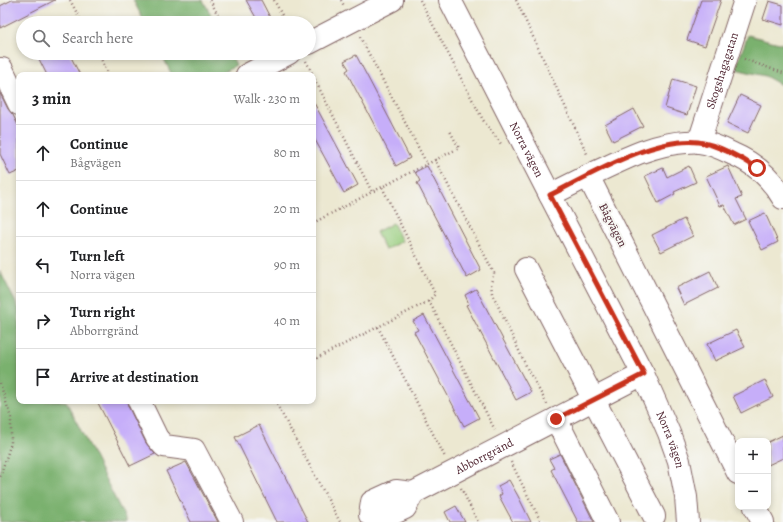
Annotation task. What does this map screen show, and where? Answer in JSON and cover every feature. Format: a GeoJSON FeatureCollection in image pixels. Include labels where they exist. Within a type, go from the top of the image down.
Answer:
{"type":"FeatureCollection","features":[{"type":"Feature","properties":{"kind":"street"},"geometry":{"type":"LineString","coordinates":[[316,42],[351,21],[392,0]]}},
{"type":"Feature","properties":{"kind":"street","name":"Norra vägen"},"geometry":{"type":"LineString","coordinates":[[450,0],[644,374],[679,461],[686,497],[688,522]]}},
{"type":"Feature","properties":{"kind":"street","name":"Skogshagagatan"},"geometry":{"type":"LineString","coordinates":[[699,142],[745,0]]}},
{"type":"Feature","properties":{"kind":"street"},"geometry":{"type":"LineString","coordinates":[[254,72],[281,60]]}},
{"type":"Feature","properties":{"kind":"street"},"geometry":{"type":"LineString","coordinates":[[0,69],[2,70],[16,98]]}},
{"type":"Feature","properties":{"kind":"street"},"geometry":{"type":"LineString","coordinates":[[550,195],[592,174],[656,146],[699,142],[734,154],[757,168],[770,180],[783,198]]}},
{"type":"Feature","properties":{"kind":"street","name":"Bågvägen"},"geometry":{"type":"LineString","coordinates":[[592,174],[735,467]]}},
{"type":"Feature","properties":{"kind":"street"},"geometry":{"type":"LineString","coordinates":[[526,269],[595,399],[654,516]]}},
{"type":"Feature","properties":{"kind":"street","name":"Abborrgränd"},"geometry":{"type":"LineString","coordinates":[[363,518],[372,502],[396,491],[413,493],[644,374]]}},
{"type":"Feature","properties":{"kind":"street"},"geometry":{"type":"LineString","coordinates":[[140,404],[157,438],[164,446],[194,450],[232,522]]}},
{"type":"Feature","properties":{"kind":"street"},"geometry":{"type":"LineString","coordinates":[[556,419],[608,522]]}},
{"type":"Feature","properties":{"kind":"street"},"geometry":{"type":"LineString","coordinates":[[757,510],[763,522]]}},
{"type":"Feature","properties":{"kind":"path"},"geometry":{"type":"LineString","coordinates":[[70,0],[78,16]]}},
{"type":"Feature","properties":{"kind":"path"},"geometry":{"type":"LineString","coordinates":[[210,0],[218,16]]}},
{"type":"Feature","properties":{"kind":"path"},"geometry":{"type":"LineString","coordinates":[[274,0],[282,16]]}},
{"type":"Feature","properties":{"kind":"path"},"geometry":{"type":"LineString","coordinates":[[420,0],[483,120],[502,144]]}},
{"type":"Feature","properties":{"kind":"path"},"geometry":{"type":"LineString","coordinates":[[516,0],[592,174]]}},
{"type":"Feature","properties":{"kind":"path"},"geometry":{"type":"LineString","coordinates":[[351,21],[427,164]]}},
{"type":"Feature","properties":{"kind":"path"},"geometry":{"type":"LineString","coordinates":[[728,52],[783,74]]}},
{"type":"Feature","properties":{"kind":"path"},"geometry":{"type":"LineString","coordinates":[[102,60],[108,72]]}},
{"type":"Feature","properties":{"kind":"path"},"geometry":{"type":"LineString","coordinates":[[306,60],[312,72]]}},
{"type":"Feature","properties":{"kind":"path"},"geometry":{"type":"LineString","coordinates":[[316,81],[372,192]]}},
{"type":"Feature","properties":{"kind":"path"},"geometry":{"type":"LineString","coordinates":[[316,221],[459,148],[450,131]]}},
{"type":"Feature","properties":{"kind":"path"},"geometry":{"type":"LineString","coordinates":[[435,160],[494,273],[491,283],[492,293],[528,370],[556,419]]}},
{"type":"Feature","properties":{"kind":"path"},"geometry":{"type":"LineString","coordinates":[[316,358],[429,301],[435,294],[382,188]]}},
{"type":"Feature","properties":{"kind":"path"},"geometry":{"type":"LineString","coordinates":[[429,301],[504,446],[541,522]]}},
{"type":"Feature","properties":{"kind":"path"},"geometry":{"type":"LineString","coordinates":[[378,327],[478,522]]}},
{"type":"Feature","properties":{"kind":"path"},"geometry":{"type":"LineString","coordinates":[[0,383],[11,418],[11,443],[0,477]]}},
{"type":"Feature","properties":{"kind":"path"},"geometry":{"type":"LineString","coordinates":[[277,404],[340,522]]}},
{"type":"Feature","properties":{"kind":"green space"},"geometry":{"type":"Polygon","coordinates":[[[133,0],[203,0],[211,16],[141,16],[133,0]]]}},
{"type":"Feature","properties":{"kind":"green space"},"geometry":{"type":"Polygon","coordinates":[[[748,35],[783,44],[783,86],[765,76],[735,69],[748,35]]]}},
{"type":"Feature","properties":{"kind":"green space"},"geometry":{"type":"Polygon","coordinates":[[[164,60],[234,60],[236,65],[223,72],[170,72],[164,60]]]}},
{"type":"Feature","properties":{"kind":"green space"},"geometry":{"type":"Polygon","coordinates":[[[393,223],[402,241],[385,250],[376,232],[393,223]]]}},
{"type":"Feature","properties":{"kind":"green space"},"geometry":{"type":"Polygon","coordinates":[[[0,271],[16,303],[16,404],[68,404],[127,522],[0,522],[0,271]]]}},
{"type":"Feature","properties":{"kind":"building"},"geometry":{"type":"Polygon","coordinates":[[[12,0],[55,0],[24,16],[16,16],[16,20],[0,28],[0,6],[12,0]]]}},
{"type":"Feature","properties":{"kind":"building"},"geometry":{"type":"Polygon","coordinates":[[[246,0],[261,0],[269,16],[255,16],[246,0]]]}},
{"type":"Feature","properties":{"kind":"building"},"geometry":{"type":"Polygon","coordinates":[[[701,0],[721,0],[705,46],[687,40],[701,0]]]}},
{"type":"Feature","properties":{"kind":"building"},"geometry":{"type":"Polygon","coordinates":[[[769,1],[783,5],[783,25],[763,19],[769,1]]]}},
{"type":"Feature","properties":{"kind":"building"},"geometry":{"type":"Polygon","coordinates":[[[356,55],[410,158],[396,166],[346,71],[349,69],[344,61],[356,55]]]}},
{"type":"Feature","properties":{"kind":"building"},"geometry":{"type":"Polygon","coordinates":[[[40,60],[72,60],[78,72],[46,72],[40,60]]]}},
{"type":"Feature","properties":{"kind":"building"},"geometry":{"type":"Polygon","coordinates":[[[673,79],[696,86],[687,115],[665,108],[673,79]]]}},
{"type":"Feature","properties":{"kind":"building"},"geometry":{"type":"Polygon","coordinates":[[[0,93],[16,121],[16,172],[10,175],[0,154],[0,93]]]}},
{"type":"Feature","properties":{"kind":"building"},"geometry":{"type":"Polygon","coordinates":[[[740,95],[761,105],[748,133],[727,123],[740,95]]]}},
{"type":"Feature","properties":{"kind":"building"},"geometry":{"type":"Polygon","coordinates":[[[316,107],[358,185],[344,193],[316,142],[316,107]]]}},
{"type":"Feature","properties":{"kind":"building"},"geometry":{"type":"Polygon","coordinates":[[[634,109],[643,126],[613,141],[605,125],[634,109]]]}},
{"type":"Feature","properties":{"kind":"building"},"geometry":{"type":"Polygon","coordinates":[[[427,166],[481,270],[467,278],[417,183],[420,181],[415,172],[427,166]]]}},
{"type":"Feature","properties":{"kind":"building"},"geometry":{"type":"Polygon","coordinates":[[[689,166],[696,182],[674,192],[675,194],[658,203],[645,176],[663,168],[667,177],[689,166]]]}},
{"type":"Feature","properties":{"kind":"building"},"geometry":{"type":"Polygon","coordinates":[[[728,166],[742,197],[736,199],[746,219],[734,225],[724,205],[720,206],[706,176],[728,166]]]}},
{"type":"Feature","properties":{"kind":"building"},"geometry":{"type":"Polygon","coordinates":[[[765,213],[778,242],[762,250],[748,221],[765,213]]]}},
{"type":"Feature","properties":{"kind":"building"},"geometry":{"type":"Polygon","coordinates":[[[684,219],[693,236],[661,252],[652,235],[684,219]]]}},
{"type":"Feature","properties":{"kind":"building"},"geometry":{"type":"Polygon","coordinates":[[[710,271],[718,288],[684,305],[676,288],[710,271]]]}},
{"type":"Feature","properties":{"kind":"building"},"geometry":{"type":"Polygon","coordinates":[[[476,289],[531,392],[516,400],[466,305],[469,304],[465,295],[476,289]]]}},
{"type":"Feature","properties":{"kind":"building"},"geometry":{"type":"Polygon","coordinates":[[[424,315],[479,418],[464,426],[414,332],[418,330],[413,321],[424,315]]]}},
{"type":"Feature","properties":{"kind":"building"},"geometry":{"type":"Polygon","coordinates":[[[736,330],[745,347],[715,361],[707,344],[736,330]]]}},
{"type":"Feature","properties":{"kind":"building"},"geometry":{"type":"Polygon","coordinates":[[[765,380],[773,397],[741,413],[733,396],[765,380]]]}},
{"type":"Feature","properties":{"kind":"building"},"geometry":{"type":"Polygon","coordinates":[[[99,404],[128,404],[146,443],[155,454],[130,466],[99,404]]]}},
{"type":"Feature","properties":{"kind":"building"},"geometry":{"type":"Polygon","coordinates":[[[259,425],[308,522],[277,522],[235,437],[259,425]]]}},
{"type":"Feature","properties":{"kind":"building"},"geometry":{"type":"Polygon","coordinates":[[[783,435],[783,458],[771,464],[771,441],[783,435]]]}},
{"type":"Feature","properties":{"kind":"building"},"geometry":{"type":"Polygon","coordinates":[[[560,454],[594,522],[578,522],[551,470],[554,468],[549,459],[560,454]]]}},
{"type":"Feature","properties":{"kind":"building"},"geometry":{"type":"Polygon","coordinates":[[[186,462],[218,522],[191,522],[166,471],[186,462]]]}},
{"type":"Feature","properties":{"kind":"building"},"geometry":{"type":"Polygon","coordinates":[[[509,480],[531,522],[513,522],[499,496],[502,494],[498,486],[509,480]]]}},
{"type":"Feature","properties":{"kind":"building"},"geometry":{"type":"Polygon","coordinates":[[[456,506],[465,522],[450,522],[445,512],[456,506]]]}},
{"type":"Feature","properties":{"kind":"route"},"geometry":{"type":"LineString","coordinates":[[556,419],[644,374],[550,195],[631,156],[656,146],[676,143],[699,142],[722,149],[740,157],[757,168]]}}]}
